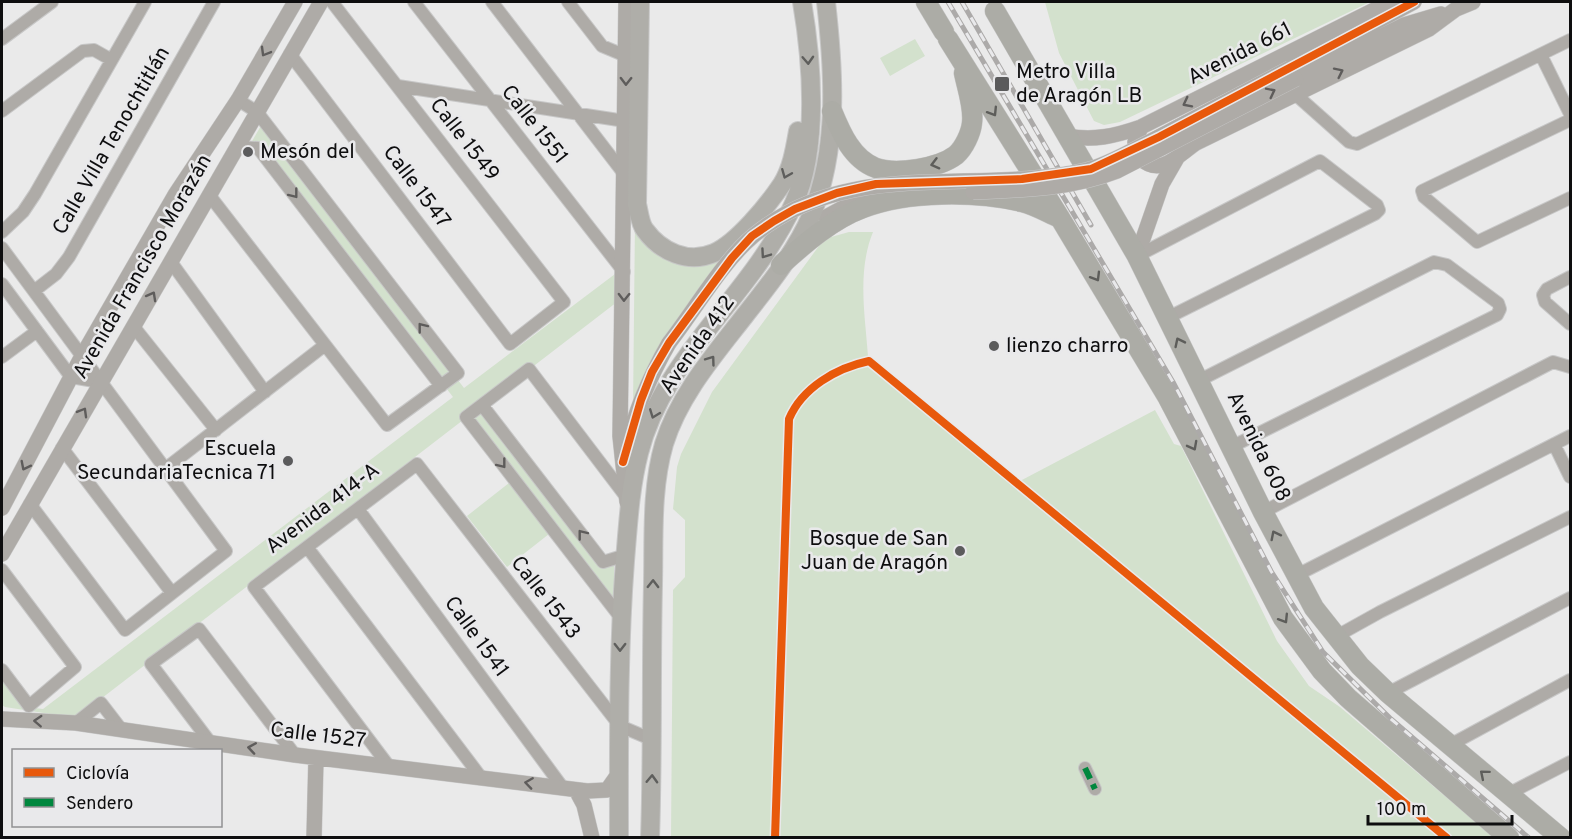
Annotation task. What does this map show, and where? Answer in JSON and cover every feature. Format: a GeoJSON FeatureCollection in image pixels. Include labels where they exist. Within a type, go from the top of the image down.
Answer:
{"type":"FeatureCollection","features":[{"type":"Feature","properties":{"kind":"highway"},"geometry":{"type":"LineString","coordinates":[[926,2],[1167,396],[1283,618],[1322,671],[1348,698],[1509,837]]}},
{"type":"Feature","properties":{"kind":"highway","name":"Avenida 608"},"geometry":{"type":"LineString","coordinates":[[992,6],[1137,256],[1295,576],[1335,637],[1388,693],[1561,837]]}},
{"type":"Feature","properties":{"kind":"highway"},"geometry":{"type":"LineString","coordinates":[[832,111],[854,151],[876,168],[894,171],[942,163],[957,154],[966,141],[972,123],[961,62]]}},
{"type":"Feature","properties":{"kind":"highway"},"geometry":{"type":"LineString","coordinates":[[781,265],[840,219],[862,208],[891,199],[929,195],[1023,202],[1060,218]]}},
{"type":"Feature","properties":{"kind":"main road"},"geometry":{"type":"LineString","coordinates":[[640,2],[637,204],[644,229],[660,246],[679,256],[699,257],[726,246],[757,215],[783,183],[794,155],[800,124],[810,98]]}},
{"type":"Feature","properties":{"kind":"main road","name":"Avenida 412"},"geometry":{"type":"LineString","coordinates":[[619,837],[621,618],[627,501],[639,451],[661,395],[694,347],[754,269],[794,203],[807,155],[810,98],[802,2]]}},
{"type":"Feature","properties":{"kind":"main road","name":"Avenida 412"},"geometry":{"type":"LineString","coordinates":[[650,837],[655,497],[665,441],[685,398],[781,265],[810,217],[821,184],[832,111],[831,45],[826,2]]}},
{"type":"Feature","properties":{"kind":"street"},"geometry":{"type":"LineString","coordinates":[[2,39],[52,2]]}},
{"type":"Feature","properties":{"kind":"street"},"geometry":{"type":"LineString","coordinates":[[2,232],[23,212],[35,194],[110,59],[145,2]]}},
{"type":"Feature","properties":{"kind":"street","name":"Calle Villa Tenochtitlán"},"geometry":{"type":"LineString","coordinates":[[34,291],[56,274],[69,257],[212,2]]}},
{"type":"Feature","properties":{"kind":"street","name":"Avenida Francisco Morazán"},"geometry":{"type":"LineString","coordinates":[[2,507],[82,356],[175,195],[238,100],[295,2]]}},
{"type":"Feature","properties":{"kind":"street","name":"Avenida Francisco Morazán"},"geometry":{"type":"LineString","coordinates":[[2,554],[321,2]]}},
{"type":"Feature","properties":{"kind":"street","name":"Calle 1549"},"geometry":{"type":"LineString","coordinates":[[332,2],[564,303]]}},
{"type":"Feature","properties":{"kind":"street","name":"Calle 1551"},"geometry":{"type":"LineString","coordinates":[[414,2],[624,272]]}},
{"type":"Feature","properties":{"kind":"street"},"geometry":{"type":"LineString","coordinates":[[492,2],[625,175]]}},
{"type":"Feature","properties":{"kind":"street"},"geometry":{"type":"LineString","coordinates":[[568,2],[602,46],[626,56]]}},
{"type":"Feature","properties":{"kind":"street","name":"Avenida 412"},"geometry":{"type":"LineString","coordinates":[[626,2],[620,436],[627,501]]}},
{"type":"Feature","properties":{"kind":"street","name":"Avenida 661"},"geometry":{"type":"LineString","coordinates":[[1067,135],[1094,139],[1111,137],[1141,127],[1390,2]]}},
{"type":"Feature","properties":{"kind":"street"},"geometry":{"type":"LineString","coordinates":[[1141,127],[1136,136],[1136,148],[1144,162],[1159,166],[1177,158],[1196,142],[1413,2]]}},
{"type":"Feature","properties":{"kind":"street"},"geometry":{"type":"LineString","coordinates":[[792,247],[814,226],[842,207],[877,194],[1022,190],[1095,180],[1117,171],[1404,25],[1473,2]]}},
{"type":"Feature","properties":{"kind":"street"},"geometry":{"type":"LineString","coordinates":[[1294,80],[1349,142],[1357,144],[1570,40]]}},
{"type":"Feature","properties":{"kind":"street"},"geometry":{"type":"LineString","coordinates":[[2,111],[82,51],[94,50],[110,59]]}},
{"type":"Feature","properties":{"kind":"street","name":"Calle 1547"},"geometry":{"type":"LineString","coordinates":[[290,54],[510,344],[564,303]]}},
{"type":"Feature","properties":{"kind":"street"},"geometry":{"type":"LineString","coordinates":[[1541,55],[1570,114]]}},
{"type":"Feature","properties":{"kind":"street"},"geometry":{"type":"LineString","coordinates":[[623,462],[641,400],[652,372],[669,343],[752,236],[795,209],[837,193],[876,184],[1022,179],[1091,169],[1294,80]]}},
{"type":"Feature","properties":{"kind":"street"},"geometry":{"type":"LineString","coordinates":[[398,86],[625,121]]}},
{"type":"Feature","properties":{"kind":"street"},"geometry":{"type":"LineString","coordinates":[[210,196],[387,425],[458,373],[257,112],[238,100]]}},
{"type":"Feature","properties":{"kind":"street"},"geometry":{"type":"LineString","coordinates":[[1570,120],[1422,191],[1424,197],[1477,242],[1570,198]]}},
{"type":"Feature","properties":{"kind":"street"},"geometry":{"type":"LineString","coordinates":[[237,147],[258,148],[441,386]]}},
{"type":"Feature","properties":{"kind":"street"},"geometry":{"type":"LineString","coordinates":[[1137,256],[1161,184],[1177,158]]}},
{"type":"Feature","properties":{"kind":"street"},"geometry":{"type":"LineString","coordinates":[[1137,256],[1320,161],[1377,205],[1379,210],[1375,214],[1167,318]]}},
{"type":"Feature","properties":{"kind":"street"},"geometry":{"type":"LineString","coordinates":[[280,177],[296,163]]}},
{"type":"Feature","properties":{"kind":"street"},"geometry":{"type":"LineString","coordinates":[[2,248],[226,551],[125,630],[30,504]]}},
{"type":"Feature","properties":{"kind":"street"},"geometry":{"type":"LineString","coordinates":[[1198,381],[1434,262],[1441,261],[1498,303],[1500,309],[1497,315],[1231,447]]}},
{"type":"Feature","properties":{"kind":"street"},"geometry":{"type":"LineString","coordinates":[[171,262],[265,392]]}},
{"type":"Feature","properties":{"kind":"street"},"geometry":{"type":"LineString","coordinates":[[1570,277],[1547,289],[1542,296],[1545,302],[1570,324]]}},
{"type":"Feature","properties":{"kind":"street"},"geometry":{"type":"LineString","coordinates":[[2,284],[71,377],[100,382]]}},
{"type":"Feature","properties":{"kind":"street"},"geometry":{"type":"LineString","coordinates":[[134,327],[216,430]]}},
{"type":"Feature","properties":{"kind":"street"},"geometry":{"type":"LineString","coordinates":[[2,357],[36,331]]}},
{"type":"Feature","properties":{"kind":"street"},"geometry":{"type":"LineString","coordinates":[[165,469],[326,345]]}},
{"type":"Feature","properties":{"kind":"street"},"geometry":{"type":"LineString","coordinates":[[1263,512],[1553,362],[1567,365]]}},
{"type":"Feature","properties":{"kind":"street"},"geometry":{"type":"LineString","coordinates":[[621,618],[466,417],[529,369],[627,501]]}},
{"type":"Feature","properties":{"kind":"street"},"geometry":{"type":"LineString","coordinates":[[482,405],[603,562],[626,555]]}},
{"type":"Feature","properties":{"kind":"street"},"geometry":{"type":"LineString","coordinates":[[1295,576],[1570,436]]}},
{"type":"Feature","properties":{"kind":"street"},"geometry":{"type":"LineString","coordinates":[[1554,444],[1570,477]]}},
{"type":"Feature","properties":{"kind":"street"},"geometry":{"type":"LineString","coordinates":[[62,447],[172,593]]}},
{"type":"Feature","properties":{"kind":"street","name":"Calle 1543"},"geometry":{"type":"LineString","coordinates":[[417,464],[620,726],[653,740]]}},
{"type":"Feature","properties":{"kind":"street","name":"Avenida 414-A"},"geometry":{"type":"LineString","coordinates":[[388,765],[254,587],[417,464]]}},
{"type":"Feature","properties":{"kind":"street"},"geometry":{"type":"LineString","coordinates":[[546,521],[562,508]]}},
{"type":"Feature","properties":{"kind":"street","name":"Calle 1541"},"geometry":{"type":"LineString","coordinates":[[358,509],[569,789]]}},
{"type":"Feature","properties":{"kind":"street"},"geometry":{"type":"LineString","coordinates":[[1335,637],[1380,612],[1570,517]]}},
{"type":"Feature","properties":{"kind":"street"},"geometry":{"type":"LineString","coordinates":[[307,548],[480,776]]}},
{"type":"Feature","properties":{"kind":"street"},"geometry":{"type":"LineString","coordinates":[[2,570],[75,668],[29,706],[2,670]]}},
{"type":"Feature","properties":{"kind":"street"},"geometry":{"type":"LineString","coordinates":[[1388,693],[1570,598]]}},
{"type":"Feature","properties":{"kind":"street"},"geometry":{"type":"LineString","coordinates":[[210,742],[151,664],[199,629],[295,755]]}},
{"type":"Feature","properties":{"kind":"street"},"geometry":{"type":"LineString","coordinates":[[1450,745],[1570,681]]}},
{"type":"Feature","properties":{"kind":"street"},"geometry":{"type":"LineString","coordinates":[[76,723],[101,703],[121,729]]}},
{"type":"Feature","properties":{"kind":"street","name":"Calle 1527"},"geometry":{"type":"LineString","coordinates":[[2,719],[76,723],[316,758],[601,792],[608,790],[619,773]]}},
{"type":"Feature","properties":{"kind":"street"},"geometry":{"type":"LineString","coordinates":[[314,837],[316,758]]}},
{"type":"Feature","properties":{"kind":"street"},"geometry":{"type":"LineString","coordinates":[[1508,794],[1570,762]]}},
{"type":"Feature","properties":{"kind":"street"},"geometry":{"type":"LineString","coordinates":[[1085,768],[1095,789]]}},
{"type":"Feature","properties":{"kind":"street"},"geometry":{"type":"LineString","coordinates":[[569,789],[584,805],[592,837]]}},
{"type":"Feature","properties":{"kind":"green space"},"geometry":{"type":"Polygon","coordinates":[[[1045,2],[1370,2],[1120,122],[1104,125],[1094,121],[1059,53],[1045,2]]]}},
{"type":"Feature","properties":{"kind":"green space"},"geometry":{"type":"Polygon","coordinates":[[[915,39],[925,56],[890,76],[880,58],[915,39]]]}},
{"type":"Feature","properties":{"kind":"green space"},"geometry":{"type":"Polygon","coordinates":[[[262,124],[464,388],[615,274],[617,302],[479,408],[599,565],[614,565],[614,605],[467,417],[76,718],[5,707],[2,705],[2,674],[27,707],[43,709],[453,397],[261,146],[251,143],[262,124]]]}},
{"type":"Feature","properties":{"kind":"green space"},"geometry":{"type":"Polygon","coordinates":[[[635,221],[661,251],[729,252],[633,409],[635,221]]]}},
{"type":"Feature","properties":{"kind":"green space","name":"Bosque de San Juan de Aragón"},"geometry":{"type":"Polygon","coordinates":[[[849,232],[873,232],[865,262],[864,278],[868,356],[1020,481],[1155,410],[1174,444],[1181,446],[1277,641],[1309,686],[1340,707],[1493,837],[671,838],[673,590],[685,577],[685,520],[673,509],[677,467],[681,454],[712,392],[824,239],[849,232]]]}},
{"type":"Feature","properties":{"kind":"green space"},"geometry":{"type":"Polygon","coordinates":[[[509,483],[549,534],[507,567],[467,516],[509,483]]]}},
{"type":"Feature","properties":{"kind":"railway"},"geometry":{"type":"LineString","coordinates":[[948,2],[1173,382],[1271,571],[1323,652],[1391,719],[1529,838]]}},
{"type":"Feature","properties":{"kind":"railway"},"geometry":{"type":"LineString","coordinates":[[962,2],[1091,225]]}},
{"type":"Feature","properties":{"kind":"marked path"},"geometry":{"type":"LineString","coordinates":[[1085,768],[1095,789]]}},
{"type":"Feature","properties":{"kind":"cycle path"},"geometry":{"type":"LineString","coordinates":[[623,462],[641,400],[652,372],[669,343],[732,258],[752,236],[774,221],[795,209],[837,193],[876,184],[1022,179],[1091,169],[1159,137],[1414,2]]}},
{"type":"Feature","properties":{"kind":"cycle path"},"geometry":{"type":"LineString","coordinates":[[775,838],[789,419],[802,398],[822,381],[844,369],[869,361],[1447,838]]}},
{"type":"Feature","properties":{"kind":"place","name":"Metro Villa de Aragón LB"},"geometry":{"type":"Point","coordinates":[1002,84]}},
{"type":"Feature","properties":{"kind":"place","name":"Mesón del"},"geometry":{"type":"Point","coordinates":[248,152]}},
{"type":"Feature","properties":{"kind":"place","name":"lienzo charro"},"geometry":{"type":"Point","coordinates":[994,346]}},
{"type":"Feature","properties":{"kind":"place","name":"Escuela SecundariaTecnica 71"},"geometry":{"type":"Point","coordinates":[288,461]}},
{"type":"Feature","properties":{"kind":"place","name":"Bosque de San Juan de Aragón"},"geometry":{"type":"Point","coordinates":[960,551]}}]}
